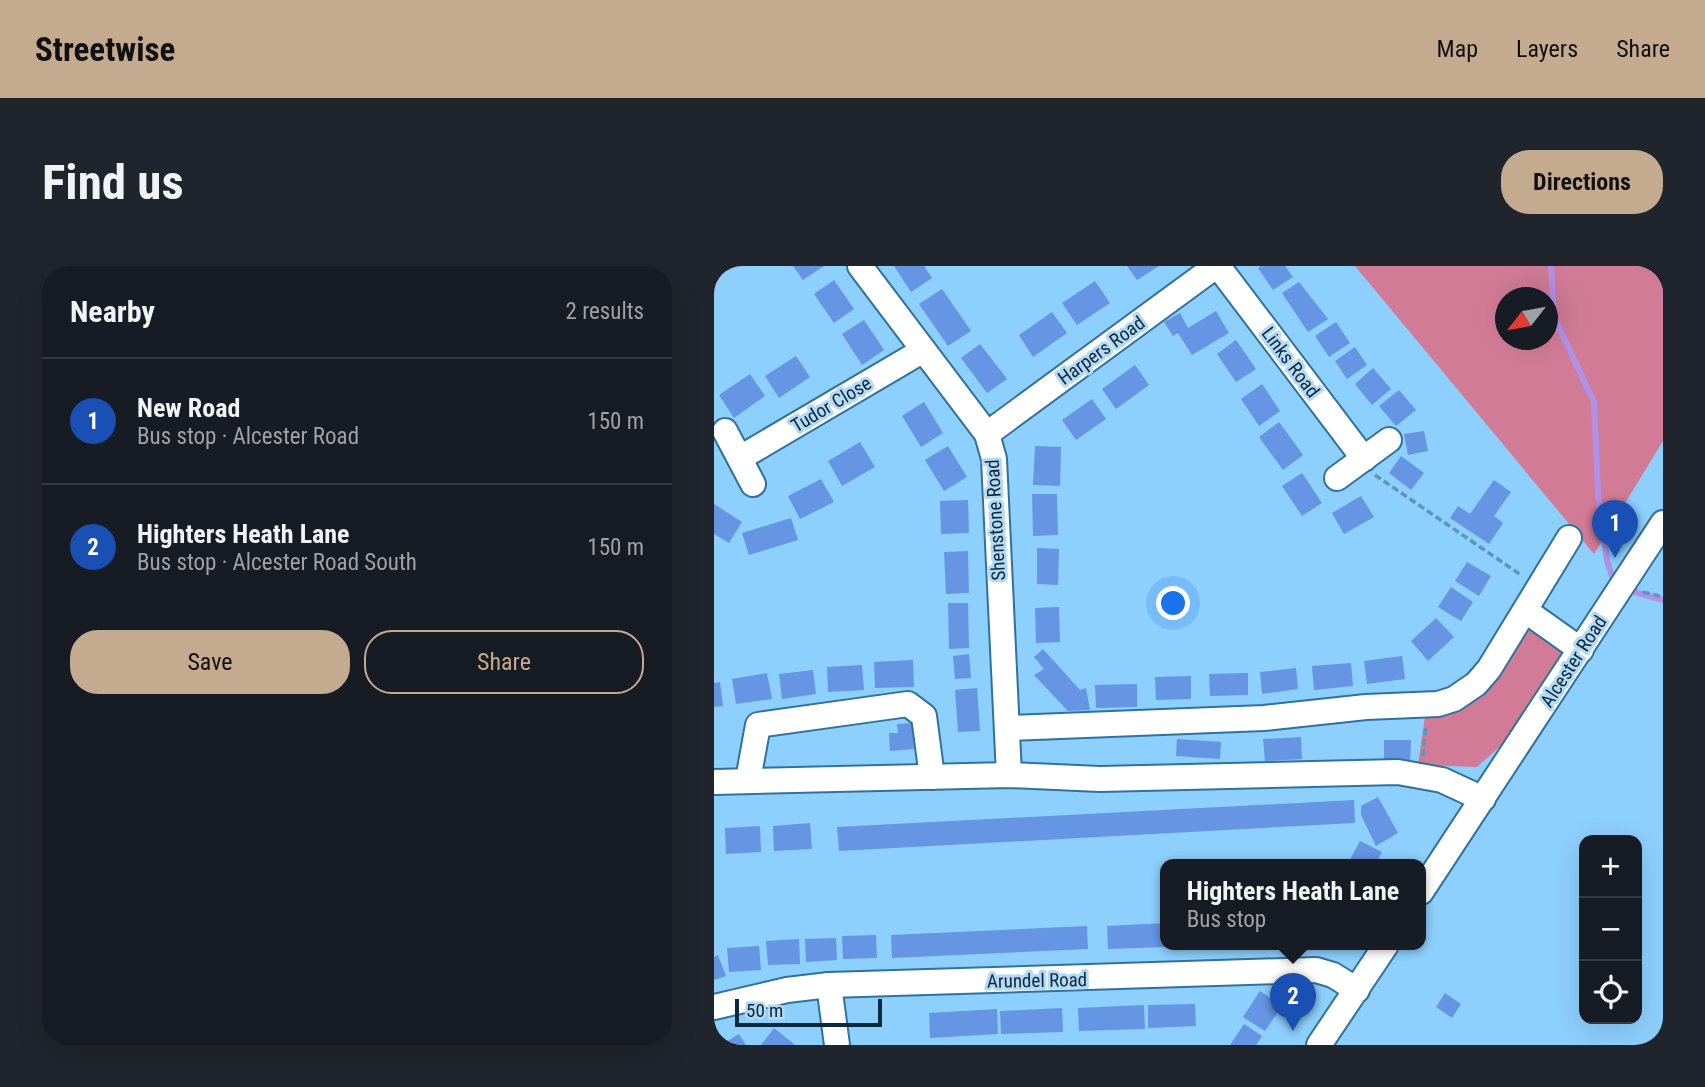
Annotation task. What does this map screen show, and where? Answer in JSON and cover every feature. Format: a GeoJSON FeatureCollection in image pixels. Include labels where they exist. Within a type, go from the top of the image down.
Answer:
{"type":"FeatureCollection","features":[{"type":"Feature","properties":{"kind":"street","name":"Shenstone Road"},"geometry":{"type":"LineString","coordinates":[[860,266],[987,434],[994,459],[1009,775]]}},
{"type":"Feature","properties":{"kind":"street","name":"Harpers Road"},"geometry":{"type":"LineString","coordinates":[[987,434],[1217,266]]}},
{"type":"Feature","properties":{"kind":"street","name":"Links Road"},"geometry":{"type":"LineString","coordinates":[[1217,266],[1364,459]]}},
{"type":"Feature","properties":{"kind":"street","name":"Tudor Close"},"geometry":{"type":"LineString","coordinates":[[740,458],[922,351]]}},
{"type":"Feature","properties":{"kind":"street"},"geometry":{"type":"LineString","coordinates":[[725,431],[753,484]]}},
{"type":"Feature","properties":{"kind":"street"},"geometry":{"type":"LineString","coordinates":[[1337,478],[1390,440]]}},
{"type":"Feature","properties":{"kind":"street","name":"Alcester Road"},"geometry":{"type":"LineString","coordinates":[[1426,884],[1663,523]]}},
{"type":"Feature","properties":{"kind":"street"},"geometry":{"type":"LineString","coordinates":[[1007,727],[1264,718],[1429,704],[1454,699],[1476,684],[1526,611],[1569,538]]}},
{"type":"Feature","properties":{"kind":"street"},"geometry":{"type":"LineString","coordinates":[[1526,611],[1581,650]]}},
{"type":"Feature","properties":{"kind":"street"},"geometry":{"type":"LineString","coordinates":[[748,780],[758,725],[908,704],[924,716],[932,777]]}},
{"type":"Feature","properties":{"kind":"street"},"geometry":{"type":"LineString","coordinates":[[714,782],[1009,775],[1100,779],[1398,772],[1442,780],[1483,799]]}},
{"type":"Feature","properties":{"kind":"street"},"geometry":{"type":"LineString","coordinates":[[1319,1045],[1383,950]]}},
{"type":"Feature","properties":{"kind":"street","name":"Arundel Road"},"geometry":{"type":"LineString","coordinates":[[714,1007],[787,990],[829,985],[1316,970],[1333,975],[1357,990]]}},
{"type":"Feature","properties":{"kind":"street"},"geometry":{"type":"LineString","coordinates":[[829,985],[837,1045]]}},
{"type":"Feature","properties":{"kind":"path"},"geometry":{"type":"LineString","coordinates":[[1364,459],[1379,480],[1539,587]]}},
{"type":"Feature","properties":{"kind":"path"},"geometry":{"type":"LineString","coordinates":[[1420,775],[1429,704]]}},
{"type":"Feature","properties":{"kind":"shaded area"},"geometry":{"type":"Polygon","coordinates":[[[1355,266],[1663,266],[1663,441],[1594,554],[1355,266]]]}},
{"type":"Feature","properties":{"kind":"shaded area"},"geometry":{"type":"Polygon","coordinates":[[[1524,627],[1563,652],[1504,743],[1477,767],[1418,765],[1425,716],[1524,627]]]}},
{"type":"Feature","properties":{"kind":"building"},"geometry":{"type":"Polygon","coordinates":[[[793,266],[824,266],[803,280],[793,266]]]}},
{"type":"Feature","properties":{"kind":"building"},"geometry":{"type":"Polygon","coordinates":[[[894,266],[924,266],[932,278],[911,292],[894,266]]]}},
{"type":"Feature","properties":{"kind":"building"},"geometry":{"type":"Polygon","coordinates":[[[1127,266],[1159,266],[1137,280],[1127,266]]]}},
{"type":"Feature","properties":{"kind":"building"},"geometry":{"type":"Polygon","coordinates":[[[1285,266],[1293,277],[1273,290],[1258,268],[1285,266]]]}},
{"type":"Feature","properties":{"kind":"building"},"geometry":{"type":"Polygon","coordinates":[[[834,280],[854,309],[834,323],[814,294],[834,280]]]}},
{"type":"Feature","properties":{"kind":"building"},"geometry":{"type":"Polygon","coordinates":[[[1095,281],[1110,303],[1077,325],[1062,303],[1095,281]]]}},
{"type":"Feature","properties":{"kind":"building"},"geometry":{"type":"Polygon","coordinates":[[[1299,282],[1328,319],[1308,332],[1282,293],[1299,282]]]}},
{"type":"Feature","properties":{"kind":"building"},"geometry":{"type":"Polygon","coordinates":[[[942,289],[971,331],[948,346],[919,304],[942,289]]]}},
{"type":"Feature","properties":{"kind":"building"},"geometry":{"type":"Polygon","coordinates":[[[1216,311],[1229,333],[1192,355],[1178,333],[1173,336],[1164,322],[1180,313],[1188,328],[1216,311]]]}},
{"type":"Feature","properties":{"kind":"building"},"geometry":{"type":"Polygon","coordinates":[[[1052,312],[1067,333],[1033,357],[1019,335],[1052,312]]]}},
{"type":"Feature","properties":{"kind":"building"},"geometry":{"type":"Polygon","coordinates":[[[864,320],[884,350],[862,365],[842,334],[864,320]]]}},
{"type":"Feature","properties":{"kind":"building"},"geometry":{"type":"Polygon","coordinates":[[[1336,322],[1350,343],[1329,357],[1315,336],[1336,322]]]}},
{"type":"Feature","properties":{"kind":"building"},"geometry":{"type":"Polygon","coordinates":[[[1236,340],[1256,369],[1236,382],[1217,354],[1236,340]]]}},
{"type":"Feature","properties":{"kind":"building"},"geometry":{"type":"Polygon","coordinates":[[[980,344],[1007,379],[987,393],[961,358],[980,344]]]}},
{"type":"Feature","properties":{"kind":"building"},"geometry":{"type":"Polygon","coordinates":[[[1355,347],[1367,365],[1347,379],[1335,361],[1355,347]]]}},
{"type":"Feature","properties":{"kind":"building"},"geometry":{"type":"Polygon","coordinates":[[[796,356],[810,377],[779,398],[765,376],[796,356]]]}},
{"type":"Feature","properties":{"kind":"building"},"geometry":{"type":"Polygon","coordinates":[[[1135,365],[1149,385],[1116,409],[1102,389],[1135,365]]]}},
{"type":"Feature","properties":{"kind":"building"},"geometry":{"type":"Polygon","coordinates":[[[1373,368],[1391,389],[1372,405],[1355,384],[1373,368]]]}},
{"type":"Feature","properties":{"kind":"building"},"geometry":{"type":"Polygon","coordinates":[[[750,374],[765,396],[734,418],[719,395],[750,374]]]}},
{"type":"Feature","properties":{"kind":"building"},"geometry":{"type":"Polygon","coordinates":[[[1262,384],[1280,411],[1259,426],[1241,399],[1262,384]]]}},
{"type":"Feature","properties":{"kind":"building"},"geometry":{"type":"Polygon","coordinates":[[[1399,390],[1416,410],[1396,426],[1379,406],[1399,390]]]}},
{"type":"Feature","properties":{"kind":"building"},"geometry":{"type":"Polygon","coordinates":[[[1092,399],[1106,419],[1076,440],[1062,420],[1092,399]]]}},
{"type":"Feature","properties":{"kind":"building"},"geometry":{"type":"Polygon","coordinates":[[[924,402],[943,433],[921,447],[902,416],[924,402]]]}},
{"type":"Feature","properties":{"kind":"building"},"geometry":{"type":"Polygon","coordinates":[[[1279,422],[1303,455],[1283,470],[1259,437],[1279,422]]]}},
{"type":"Feature","properties":{"kind":"building"},"geometry":{"type":"Polygon","coordinates":[[[1424,431],[1428,451],[1408,455],[1404,434],[1424,431]]]}},
{"type":"Feature","properties":{"kind":"building"},"geometry":{"type":"Polygon","coordinates":[[[860,442],[875,467],[842,486],[828,461],[860,442]]]}},
{"type":"Feature","properties":{"kind":"building"},"geometry":{"type":"Polygon","coordinates":[[[948,446],[967,477],[944,491],[925,460],[948,446]]]}},
{"type":"Feature","properties":{"kind":"building"},"geometry":{"type":"Polygon","coordinates":[[[1035,446],[1061,447],[1060,486],[1033,485],[1035,446]]]}},
{"type":"Feature","properties":{"kind":"building"},"geometry":{"type":"Polygon","coordinates":[[[1401,456],[1424,473],[1411,490],[1389,473],[1401,456]]]}},
{"type":"Feature","properties":{"kind":"building"},"geometry":{"type":"Polygon","coordinates":[[[1302,473],[1322,503],[1302,516],[1282,486],[1302,473]]]}},
{"type":"Feature","properties":{"kind":"building"},"geometry":{"type":"Polygon","coordinates":[[[821,479],[834,502],[800,519],[788,496],[821,479]]]}},
{"type":"Feature","properties":{"kind":"building"},"geometry":{"type":"Polygon","coordinates":[[[1494,480],[1511,492],[1494,516],[1503,523],[1489,544],[1450,518],[1458,506],[1470,514],[1494,480]]]}},
{"type":"Feature","properties":{"kind":"building"},"geometry":{"type":"Polygon","coordinates":[[[1032,494],[1057,494],[1058,535],[1033,536],[1032,494]]]}},
{"type":"Feature","properties":{"kind":"building"},"geometry":{"type":"Polygon","coordinates":[[[1361,496],[1374,517],[1344,534],[1332,513],[1361,496]]]}},
{"type":"Feature","properties":{"kind":"building"},"geometry":{"type":"Polygon","coordinates":[[[968,500],[969,533],[941,534],[940,501],[968,500]]]}},
{"type":"Feature","properties":{"kind":"building"},"geometry":{"type":"Polygon","coordinates":[[[714,504],[742,522],[729,543],[714,534],[714,504]]]}},
{"type":"Feature","properties":{"kind":"building"},"geometry":{"type":"Polygon","coordinates":[[[791,518],[798,540],[749,555],[742,533],[791,518]]]}},
{"type":"Feature","properties":{"kind":"building"},"geometry":{"type":"Polygon","coordinates":[[[1037,548],[1059,549],[1058,585],[1037,584],[1037,548]]]}},
{"type":"Feature","properties":{"kind":"building"},"geometry":{"type":"Polygon","coordinates":[[[968,551],[969,593],[946,594],[944,552],[968,551]]]}},
{"type":"Feature","properties":{"kind":"building"},"geometry":{"type":"Polygon","coordinates":[[[1467,562],[1491,576],[1479,596],[1455,581],[1467,562]]]}},
{"type":"Feature","properties":{"kind":"building"},"geometry":{"type":"Polygon","coordinates":[[[1451,587],[1473,602],[1461,621],[1438,607],[1451,587]]]}},
{"type":"Feature","properties":{"kind":"building"},"geometry":{"type":"Polygon","coordinates":[[[948,603],[968,603],[969,648],[949,649],[948,603]]]}},
{"type":"Feature","properties":{"kind":"building"},"geometry":{"type":"Polygon","coordinates":[[[1059,607],[1060,642],[1036,643],[1035,608],[1059,607]]]}},
{"type":"Feature","properties":{"kind":"building"},"geometry":{"type":"Polygon","coordinates":[[[1436,618],[1454,637],[1428,661],[1411,641],[1436,618]]]}},
{"type":"Feature","properties":{"kind":"building"},"geometry":{"type":"Polygon","coordinates":[[[1043,649],[1080,690],[1086,688],[1090,710],[1068,711],[1034,675],[1044,669],[1034,657],[1043,649]]]}},
{"type":"Feature","properties":{"kind":"building"},"geometry":{"type":"Polygon","coordinates":[[[969,654],[971,678],[955,679],[953,656],[969,654]]]}},
{"type":"Feature","properties":{"kind":"building"},"geometry":{"type":"Polygon","coordinates":[[[1402,656],[1405,679],[1367,684],[1364,661],[1402,656]]]}},
{"type":"Feature","properties":{"kind":"building"},"geometry":{"type":"Polygon","coordinates":[[[913,660],[914,687],[875,688],[874,662],[913,660]]]}},
{"type":"Feature","properties":{"kind":"building"},"geometry":{"type":"Polygon","coordinates":[[[1351,663],[1353,686],[1314,690],[1312,666],[1351,663]]]}},
{"type":"Feature","properties":{"kind":"building"},"geometry":{"type":"Polygon","coordinates":[[[862,665],[864,690],[828,692],[827,667],[862,665]]]}},
{"type":"Feature","properties":{"kind":"building"},"geometry":{"type":"Polygon","coordinates":[[[1296,668],[1298,689],[1262,694],[1260,672],[1296,668]]]}},
{"type":"Feature","properties":{"kind":"building"},"geometry":{"type":"Polygon","coordinates":[[[813,670],[816,694],[782,699],[779,674],[813,670]]]}},
{"type":"Feature","properties":{"kind":"building"},"geometry":{"type":"Polygon","coordinates":[[[767,673],[772,699],[736,704],[732,679],[767,673]]]}},
{"type":"Feature","properties":{"kind":"building"},"geometry":{"type":"Polygon","coordinates":[[[1248,673],[1248,695],[1210,696],[1209,674],[1248,673]]]}},
{"type":"Feature","properties":{"kind":"building"},"geometry":{"type":"Polygon","coordinates":[[[1191,676],[1191,699],[1156,700],[1155,677],[1191,676]]]}},
{"type":"Feature","properties":{"kind":"building"},"geometry":{"type":"Polygon","coordinates":[[[720,682],[723,706],[714,707],[714,683],[720,682]]]}},
{"type":"Feature","properties":{"kind":"building"},"geometry":{"type":"Polygon","coordinates":[[[1137,684],[1137,707],[1096,708],[1095,685],[1137,684]]]}},
{"type":"Feature","properties":{"kind":"building"},"geometry":{"type":"Polygon","coordinates":[[[977,688],[980,731],[958,732],[955,690],[977,688]]]}},
{"type":"Feature","properties":{"kind":"building"},"geometry":{"type":"Polygon","coordinates":[[[912,723],[914,749],[890,751],[889,733],[898,733],[897,724],[912,723]]]}},
{"type":"Feature","properties":{"kind":"building"},"geometry":{"type":"Polygon","coordinates":[[[1301,737],[1302,759],[1265,761],[1263,739],[1301,737]]]}},
{"type":"Feature","properties":{"kind":"building"},"geometry":{"type":"Polygon","coordinates":[[[1177,739],[1221,742],[1220,759],[1176,756],[1177,739]]]}},
{"type":"Feature","properties":{"kind":"building"},"geometry":{"type":"Polygon","coordinates":[[[1384,740],[1411,740],[1410,765],[1384,764],[1384,740]]]}},
{"type":"Feature","properties":{"kind":"building"},"geometry":{"type":"Polygon","coordinates":[[[1378,797],[1398,833],[1376,846],[1361,815],[1361,806],[1378,797]]]}},
{"type":"Feature","properties":{"kind":"building"},"geometry":{"type":"Polygon","coordinates":[[[1354,800],[1355,823],[839,851],[837,827],[1354,800]]]}},
{"type":"Feature","properties":{"kind":"building"},"geometry":{"type":"Polygon","coordinates":[[[810,823],[812,849],[774,851],[773,826],[810,823]]]}},
{"type":"Feature","properties":{"kind":"building"},"geometry":{"type":"Polygon","coordinates":[[[760,826],[761,852],[726,854],[725,828],[760,826]]]}},
{"type":"Feature","properties":{"kind":"building"},"geometry":{"type":"Polygon","coordinates":[[[1360,841],[1382,852],[1378,859],[1350,859],[1360,841]]]}},
{"type":"Feature","properties":{"kind":"building"},"geometry":{"type":"Polygon","coordinates":[[[1160,923],[1160,947],[1108,949],[1107,926],[1160,923]]]}},
{"type":"Feature","properties":{"kind":"building"},"geometry":{"type":"Polygon","coordinates":[[[1087,926],[1088,949],[892,958],[891,935],[1087,926]]]}},
{"type":"Feature","properties":{"kind":"building"},"geometry":{"type":"Polygon","coordinates":[[[876,935],[877,958],[843,959],[842,936],[876,935]]]}},
{"type":"Feature","properties":{"kind":"building"},"geometry":{"type":"Polygon","coordinates":[[[836,938],[837,960],[806,962],[805,939],[836,938]]]}},
{"type":"Feature","properties":{"kind":"building"},"geometry":{"type":"Polygon","coordinates":[[[799,939],[800,964],[768,965],[766,941],[799,939]]]}},
{"type":"Feature","properties":{"kind":"building"},"geometry":{"type":"Polygon","coordinates":[[[759,946],[761,970],[729,972],[727,948],[759,946]]]}},
{"type":"Feature","properties":{"kind":"building"},"geometry":{"type":"Polygon","coordinates":[[[718,955],[726,976],[714,980],[714,957],[718,955]]]}},
{"type":"Feature","properties":{"kind":"building"},"geometry":{"type":"Polygon","coordinates":[[[1260,991],[1282,1006],[1265,1031],[1243,1017],[1260,991]]]}},
{"type":"Feature","properties":{"kind":"building"},"geometry":{"type":"Polygon","coordinates":[[[1445,993],[1461,1004],[1452,1018],[1436,1007],[1445,993]]]}},
{"type":"Feature","properties":{"kind":"building"},"geometry":{"type":"Polygon","coordinates":[[[1195,1004],[1196,1026],[1148,1028],[1148,1005],[1195,1004]]]}},
{"type":"Feature","properties":{"kind":"building"},"geometry":{"type":"Polygon","coordinates":[[[1144,1005],[1145,1029],[1079,1031],[1078,1008],[1144,1005]]]}},
{"type":"Feature","properties":{"kind":"building"},"geometry":{"type":"Polygon","coordinates":[[[1062,1008],[1063,1032],[1001,1034],[1000,1011],[1062,1008]]]}},
{"type":"Feature","properties":{"kind":"building"},"geometry":{"type":"Polygon","coordinates":[[[997,1009],[998,1034],[930,1038],[929,1013],[997,1009]]]}},
{"type":"Feature","properties":{"kind":"building"},"geometry":{"type":"Polygon","coordinates":[[[1244,1024],[1262,1036],[1256,1045],[1230,1045],[1244,1024]]]}},
{"type":"Feature","properties":{"kind":"building"},"geometry":{"type":"Polygon","coordinates":[[[774,1028],[789,1040],[795,1045],[761,1045],[774,1028]]]}},
{"type":"Feature","properties":{"kind":"building"},"geometry":{"type":"Polygon","coordinates":[[[739,1034],[746,1045],[721,1045],[739,1034]]]}},
{"type":"Feature","properties":{"kind":"waterway"},"geometry":{"type":"LineString","coordinates":[[1551,266],[1554,317],[1594,402],[1598,493],[1607,561],[1615,585]]}},
{"type":"Feature","properties":{"kind":"waterway"},"geometry":{"type":"LineString","coordinates":[[1628,590],[1663,600]]}},
{"type":"Feature","properties":{"kind":"place","name":"New Road"},"geometry":{"type":"Point","coordinates":[1615,558]}},
{"type":"Feature","properties":{"kind":"place","name":"Highters Heath Lane"},"geometry":{"type":"Point","coordinates":[1293,1031]}}]}
